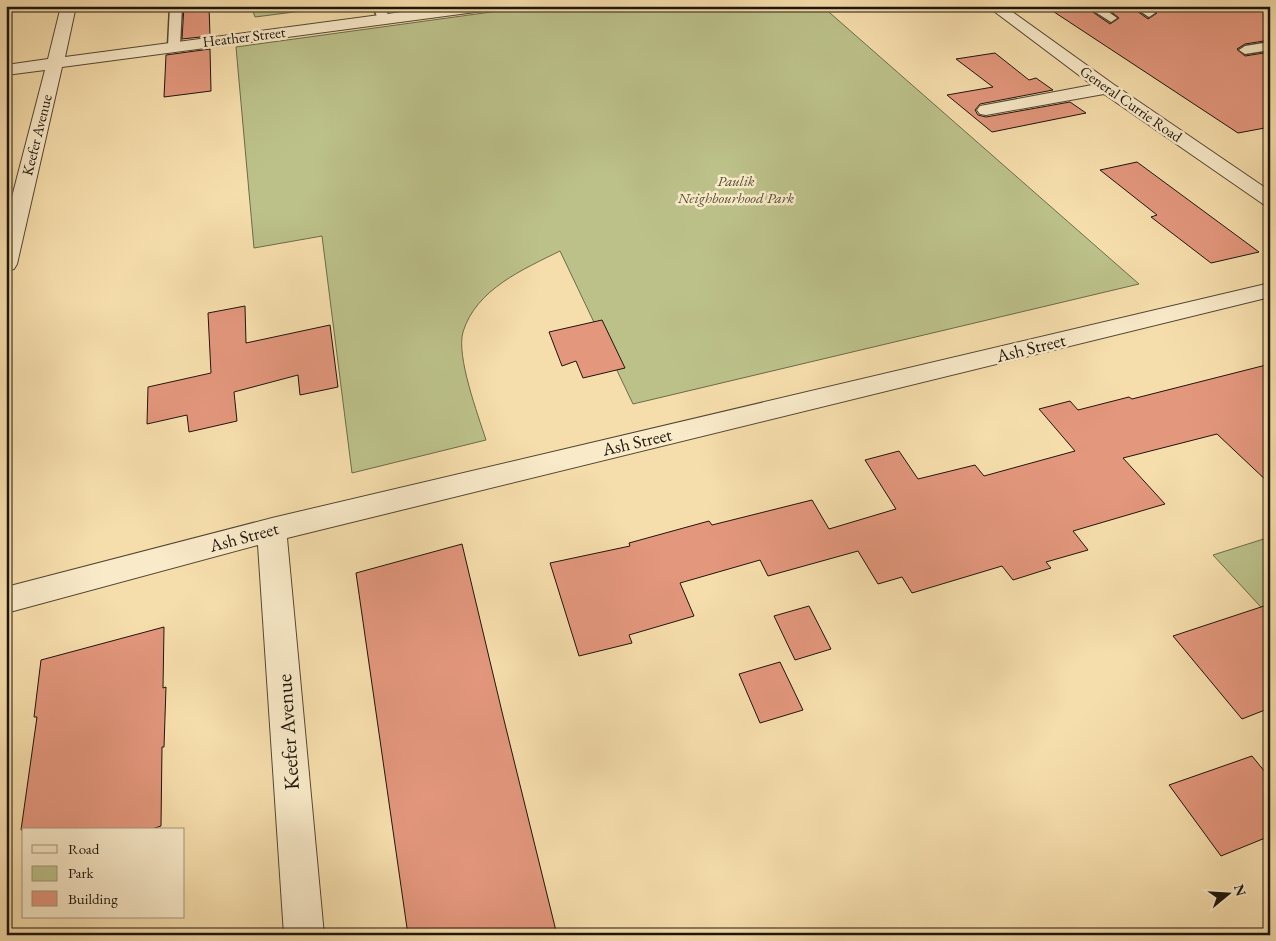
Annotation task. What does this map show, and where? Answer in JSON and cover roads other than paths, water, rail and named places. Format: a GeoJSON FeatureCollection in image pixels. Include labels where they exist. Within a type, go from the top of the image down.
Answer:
{"type":"FeatureCollection","features":[{"type":"Feature","properties":{"kind":"street","name":"Keefer Avenue"},"geometry":{"type":"LineString","coordinates":[[6,264],[12,210],[54,63],[68,6]]}},
{"type":"Feature","properties":{"kind":"street","name":"Heather Street"},"geometry":{"type":"LineString","coordinates":[[6,70],[174,46],[381,12],[483,6]]}},
{"type":"Feature","properties":{"kind":"street","name":"General Currie Road"},"geometry":{"type":"LineString","coordinates":[[994,6],[1107,88],[1270,200]]}},
{"type":"Feature","properties":{"kind":"street"},"geometry":{"type":"LineString","coordinates":[[986,110],[1107,88]]}},
{"type":"Feature","properties":{"kind":"street","name":"Ash Street"},"geometry":{"type":"LineString","coordinates":[[6,600],[272,530],[1270,290]]}},
{"type":"Feature","properties":{"kind":"street","name":"Keefer Avenue"},"geometry":{"type":"LineString","coordinates":[[272,530],[304,935]]}},
{"type":"Feature","properties":{"kind":"lane"},"geometry":{"type":"LineString","coordinates":[[174,46],[176,6]]}},
{"type":"Feature","properties":{"kind":"lane"},"geometry":{"type":"LineString","coordinates":[[1092,6],[1111,18]]}},
{"type":"Feature","properties":{"kind":"lane"},"geometry":{"type":"LineString","coordinates":[[1138,6],[1149,13]]}},
{"type":"Feature","properties":{"kind":"lane"},"geometry":{"type":"LineString","coordinates":[[1245,50],[1270,46]]}},
{"type":"Feature","properties":{"kind":"park label","name":"Paulik Neighbourhood Park"},"geometry":{"type":"Point","coordinates":[736,190]}}]}
